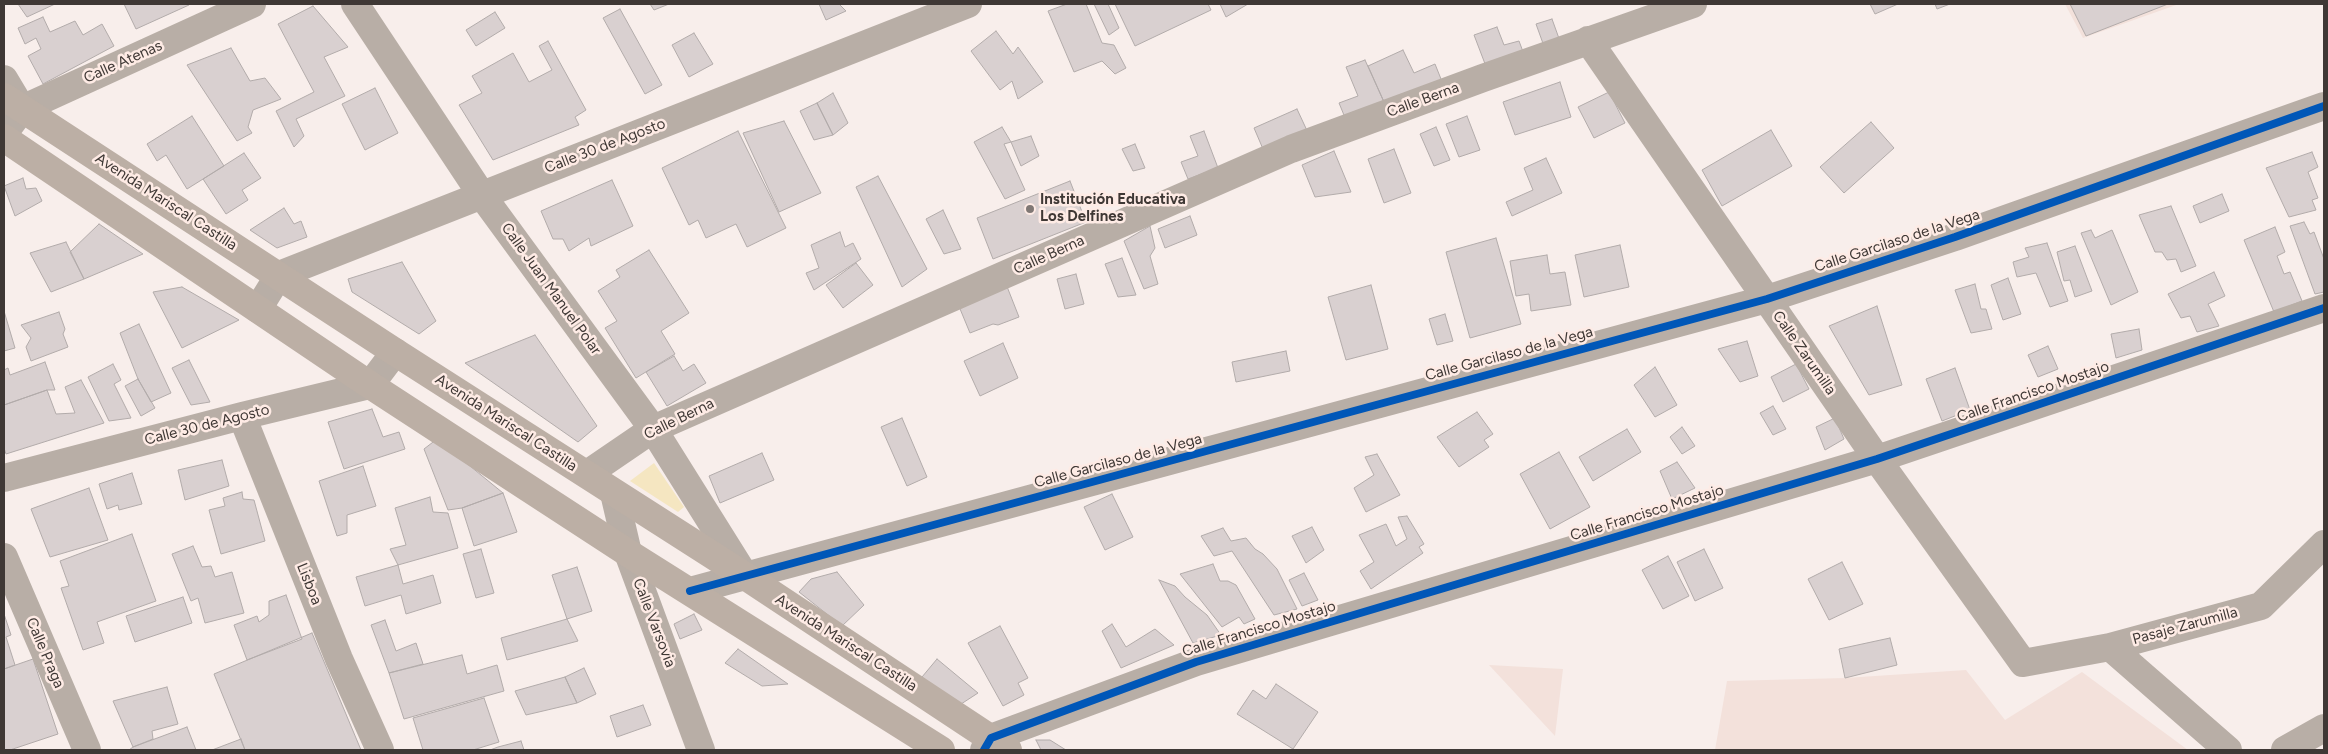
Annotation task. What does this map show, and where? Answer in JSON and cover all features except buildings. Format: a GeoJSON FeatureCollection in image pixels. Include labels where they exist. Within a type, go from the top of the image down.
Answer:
{"type":"FeatureCollection","features":[{"type":"Feature","properties":{"kind":"main road","name":"Avenida Mariscal Castilla"},"geometry":{"type":"LineString","coordinates":[[13,103],[745,576],[994,746]]}},
{"type":"Feature","properties":{"kind":"main road"},"geometry":{"type":"LineString","coordinates":[[4,138],[370,385],[628,553],[941,750]]}},
{"type":"Feature","properties":{"kind":"street","name":"Calle Atenas"},"geometry":{"type":"LineString","coordinates":[[4,133],[13,103],[252,4]]}},
{"type":"Feature","properties":{"kind":"street","name":"Calle Juan Manuel Polar"},"geometry":{"type":"LineString","coordinates":[[355,4],[482,194],[653,429],[745,576]]}},
{"type":"Feature","properties":{"kind":"street","name":"Calle 30 de Agosto"},"geometry":{"type":"LineString","coordinates":[[280,275],[968,4]]}},
{"type":"Feature","properties":{"kind":"street","name":"Calle Berna"},"geometry":{"type":"LineString","coordinates":[[587,474],[653,429],[1291,149],[1588,40],[1693,4]]}},
{"type":"Feature","properties":{"kind":"street","name":"Calle Zarumilla"},"geometry":{"type":"LineString","coordinates":[[1588,40],[1877,459],[2023,663]]}},
{"type":"Feature","properties":{"kind":"street"},"geometry":{"type":"LineString","coordinates":[[4,79],[13,103]]}},
{"type":"Feature","properties":{"kind":"street","name":"Calle Garcilaso de la Vega"},"geometry":{"type":"LineString","coordinates":[[690,591],[1767,299],[1955,237],[2324,106]]}},
{"type":"Feature","properties":{"kind":"street"},"geometry":{"type":"LineString","coordinates":[[258,309],[280,275]]}},
{"type":"Feature","properties":{"kind":"street","name":"Calle Francisco Mostajo"},"geometry":{"type":"LineString","coordinates":[[994,746],[1196,662],[1877,459],[2324,308]]}},
{"type":"Feature","properties":{"kind":"street"},"geometry":{"type":"LineString","coordinates":[[370,385],[396,352]]}},
{"type":"Feature","properties":{"kind":"street","name":"Calle 30 de Agosto"},"geometry":{"type":"LineString","coordinates":[[4,478],[370,385]]}},
{"type":"Feature","properties":{"kind":"street","name":"Lisboa"},"geometry":{"type":"LineString","coordinates":[[242,416],[339,659],[380,750]]}},
{"type":"Feature","properties":{"kind":"street","name":"Calle Varsovia"},"geometry":{"type":"LineString","coordinates":[[614,493],[628,553],[702,750]]}},
{"type":"Feature","properties":{"kind":"street","name":"Pasaje Zarumilla"},"geometry":{"type":"LineString","coordinates":[[2023,663],[2110,647],[2261,606],[2324,544]]}},
{"type":"Feature","properties":{"kind":"street","name":"Calle Praga"},"geometry":{"type":"LineString","coordinates":[[4,557],[87,750]]}},
{"type":"Feature","properties":{"kind":"street"},"geometry":{"type":"LineString","coordinates":[[2110,647],[2228,750]]}},
{"type":"Feature","properties":{"kind":"street"},"geometry":{"type":"LineString","coordinates":[[2285,750],[2324,728]]}},
{"type":"Feature","properties":{"kind":"shaded area"},"geometry":{"type":"Polygon","coordinates":[[[2065,4],[2179,4],[2083,38],[2065,4]]]}},
{"type":"Feature","properties":{"kind":"shaded area"},"geometry":{"type":"Polygon","coordinates":[[[654,463],[684,507],[678,512],[630,481],[654,463]]]}},
{"type":"Feature","properties":{"kind":"shaded area"},"geometry":{"type":"Polygon","coordinates":[[[1489,665],[1563,669],[1555,736],[1489,665]]]}},
{"type":"Feature","properties":{"kind":"shaded area"},"geometry":{"type":"Polygon","coordinates":[[[1966,670],[2005,720],[2082,672],[2188,750],[1715,750],[1727,681],[1845,678],[1966,670]]]}},
{"type":"Feature","properties":{"kind":"cycle path"},"geometry":{"type":"LineString","coordinates":[[690,591],[1767,299],[1955,237],[2324,106]]}},
{"type":"Feature","properties":{"kind":"cycle path"},"geometry":{"type":"LineString","coordinates":[[984,750],[991,738],[1196,662],[1877,459],[2324,308]]}},
{"type":"Feature","properties":{"kind":"place","name":"Institución Educativa Los Delfines"},"geometry":{"type":"Point","coordinates":[1030,209]}}]}
